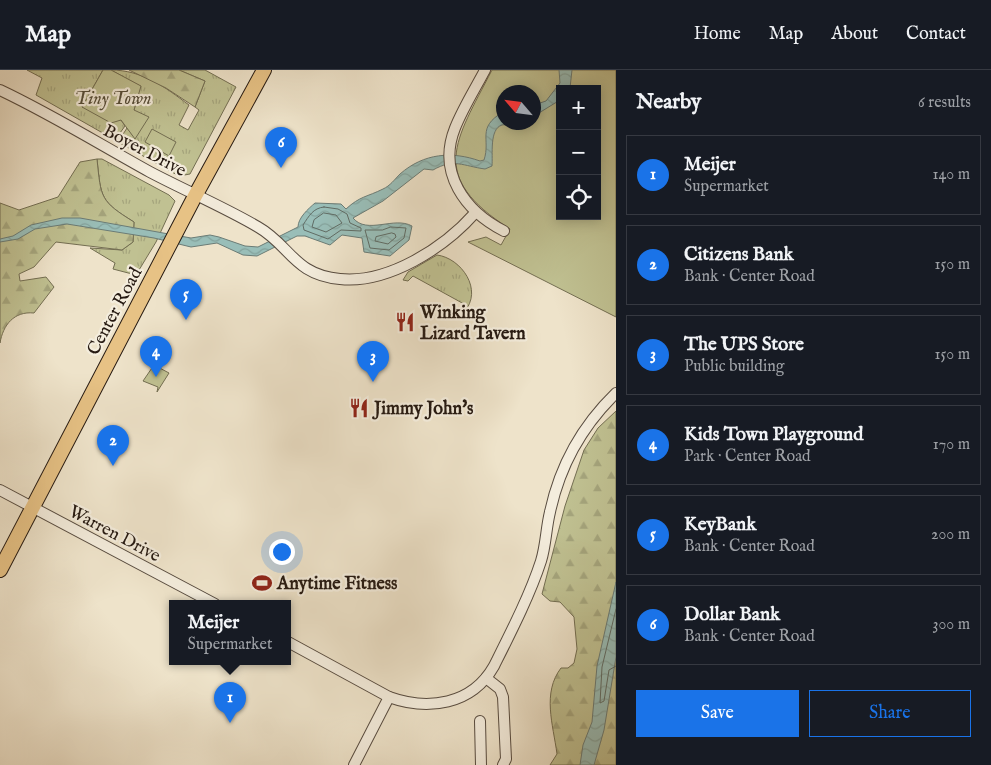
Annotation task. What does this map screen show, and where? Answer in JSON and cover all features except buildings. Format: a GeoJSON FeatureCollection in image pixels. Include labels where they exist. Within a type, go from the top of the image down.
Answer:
{"type":"FeatureCollection","features":[{"type":"Feature","properties":{"kind":"main road","name":"Center Road"},"geometry":{"type":"LineString","coordinates":[[0,570],[195,196],[264,70]]}},
{"type":"Feature","properties":{"kind":"street"},"geometry":{"type":"LineString","coordinates":[[485,70],[457,123],[450,151],[451,172],[460,196],[475,213],[504,231]]}},
{"type":"Feature","properties":{"kind":"street","name":"Boyer Drive"},"geometry":{"type":"LineString","coordinates":[[0,90],[195,196],[258,227],[299,264],[325,277],[354,279],[391,270],[428,253],[446,241],[475,213]]}},
{"type":"Feature","properties":{"kind":"street"},"geometry":{"type":"LineString","coordinates":[[291,644],[389,697],[417,704],[439,704],[465,696],[486,678],[497,659],[541,562],[555,491],[568,456],[590,422],[616,393]]}},
{"type":"Feature","properties":{"kind":"street","name":"Warren Drive"},"geometry":{"type":"LineString","coordinates":[[0,490],[207,600]]}},
{"type":"Feature","properties":{"kind":"street"},"geometry":{"type":"LineString","coordinates":[[486,678],[500,690],[503,697],[506,759],[503,765]]}},
{"type":"Feature","properties":{"kind":"street"},"geometry":{"type":"LineString","coordinates":[[354,765],[389,697]]}},
{"type":"Feature","properties":{"kind":"street"},"geometry":{"type":"LineString","coordinates":[[480,721],[481,765]]}},
{"type":"Feature","properties":{"kind":"green space"},"geometry":{"type":"Polygon","coordinates":[[[27,70],[103,70],[82,107],[121,120],[125,126],[115,140],[36,95],[42,78],[27,70]]]}},
{"type":"Feature","properties":{"kind":"green space","name":"Tiny Town"},"geometry":{"type":"Polygon","coordinates":[[[103,70],[111,70],[141,86],[134,110],[149,117],[135,139],[121,120],[111,123],[82,107],[103,70]]]}},
{"type":"Feature","properties":{"kind":"green space"},"geometry":{"type":"Polygon","coordinates":[[[111,70],[143,76],[162,86],[189,105],[179,125],[188,130],[199,110],[195,107],[205,81],[179,70],[205,70],[236,87],[190,174],[179,176],[118,142],[127,128],[135,138],[134,110],[140,86],[111,70]]]}},
{"type":"Feature","properties":{"kind":"green space"},"geometry":{"type":"Polygon","coordinates":[[[129,70],[179,70],[205,81],[195,107],[166,88],[129,70]]]}},
{"type":"Feature","properties":{"kind":"green space"},"geometry":{"type":"Polygon","coordinates":[[[492,70],[616,70],[616,317],[468,242],[486,237],[501,245],[510,229],[484,210],[467,192],[458,174],[456,157],[460,138],[492,70]]]}},
{"type":"Feature","properties":{"kind":"green space"},"geometry":{"type":"Polygon","coordinates":[[[152,129],[176,142],[169,156],[145,142],[152,129]]]}},
{"type":"Feature","properties":{"kind":"green space"},"geometry":{"type":"Polygon","coordinates":[[[97,159],[102,159],[169,195],[175,201],[156,242],[136,275],[113,269],[115,263],[90,248],[122,250],[133,242],[134,222],[114,209],[104,197],[97,159]]]}},
{"type":"Feature","properties":{"kind":"green space"},"geometry":{"type":"Polygon","coordinates":[[[97,159],[104,197],[114,209],[134,222],[133,242],[122,250],[56,242],[34,267],[19,274],[20,281],[46,277],[54,287],[34,313],[21,314],[7,325],[0,343],[0,203],[19,210],[58,197],[80,162],[97,159]]]}},
{"type":"Feature","properties":{"kind":"green space"},"geometry":{"type":"Polygon","coordinates":[[[437,255],[446,257],[454,262],[467,276],[472,294],[470,303],[464,312],[461,311],[464,304],[413,276],[408,281],[403,280],[408,272],[437,255]]]}},
{"type":"Feature","properties":{"kind":"green space"},"geometry":{"type":"Polygon","coordinates":[[[154,365],[169,373],[157,392],[158,387],[143,381],[154,365]]]}},
{"type":"Feature","properties":{"kind":"green space"},"geometry":{"type":"Polygon","coordinates":[[[616,411],[616,765],[550,765],[557,754],[550,709],[552,688],[561,668],[568,668],[574,663],[577,649],[574,617],[560,602],[550,601],[542,594],[565,506],[584,450],[598,428],[616,411]]]}},
{"type":"Feature","properties":{"kind":"water"},"geometry":{"type":"Polygon","coordinates":[[[559,70],[572,70],[570,85],[558,85],[559,70]]]}},
{"type":"Feature","properties":{"kind":"water"},"geometry":{"type":"Polygon","coordinates":[[[556,88],[556,102],[541,112],[541,103],[546,101],[556,88]]]}},
{"type":"Feature","properties":{"kind":"water"},"geometry":{"type":"Polygon","coordinates":[[[495,118],[496,130],[492,143],[492,166],[485,169],[447,164],[433,170],[424,169],[383,201],[353,218],[359,223],[366,225],[405,223],[412,226],[409,240],[390,256],[364,252],[362,238],[342,235],[330,245],[305,236],[297,236],[257,256],[243,255],[217,243],[191,247],[154,238],[67,224],[35,229],[18,239],[0,242],[0,239],[13,236],[31,225],[62,218],[80,218],[191,238],[210,235],[245,246],[258,247],[298,227],[302,217],[315,203],[341,204],[346,209],[360,199],[386,188],[409,167],[428,158],[449,155],[480,161],[484,160],[487,129],[495,118]]]}},
{"type":"Feature","properties":{"kind":"water"},"geometry":{"type":"Polygon","coordinates":[[[616,582],[616,657],[604,730],[594,765],[580,765],[583,745],[592,722],[597,666],[616,582]]]}},
{"type":"Feature","properties":{"kind":"place","name":"Dollar Bank"},"geometry":{"type":"Point","coordinates":[281,168]}},
{"type":"Feature","properties":{"kind":"place","name":"KeyBank"},"geometry":{"type":"Point","coordinates":[186,320]}},
{"type":"Feature","properties":{"kind":"place","name":"Winking Lizard Tavern"},"geometry":{"type":"Point","coordinates":[405,322]}},
{"type":"Feature","properties":{"kind":"place","name":"Kids Town Playground"},"geometry":{"type":"Point","coordinates":[156,377]}},
{"type":"Feature","properties":{"kind":"place","name":"The UPS Store"},"geometry":{"type":"Point","coordinates":[373,382]}},
{"type":"Feature","properties":{"kind":"place","name":"Jimmy John's"},"geometry":{"type":"Point","coordinates":[359,408]}},
{"type":"Feature","properties":{"kind":"place","name":"Citizens Bank"},"geometry":{"type":"Point","coordinates":[113,466]}},
{"type":"Feature","properties":{"kind":"place","name":"Anytime Fitness"},"geometry":{"type":"Point","coordinates":[262,583]}},
{"type":"Feature","properties":{"kind":"place","name":"Meijer"},"geometry":{"type":"Point","coordinates":[230,723]}}]}
